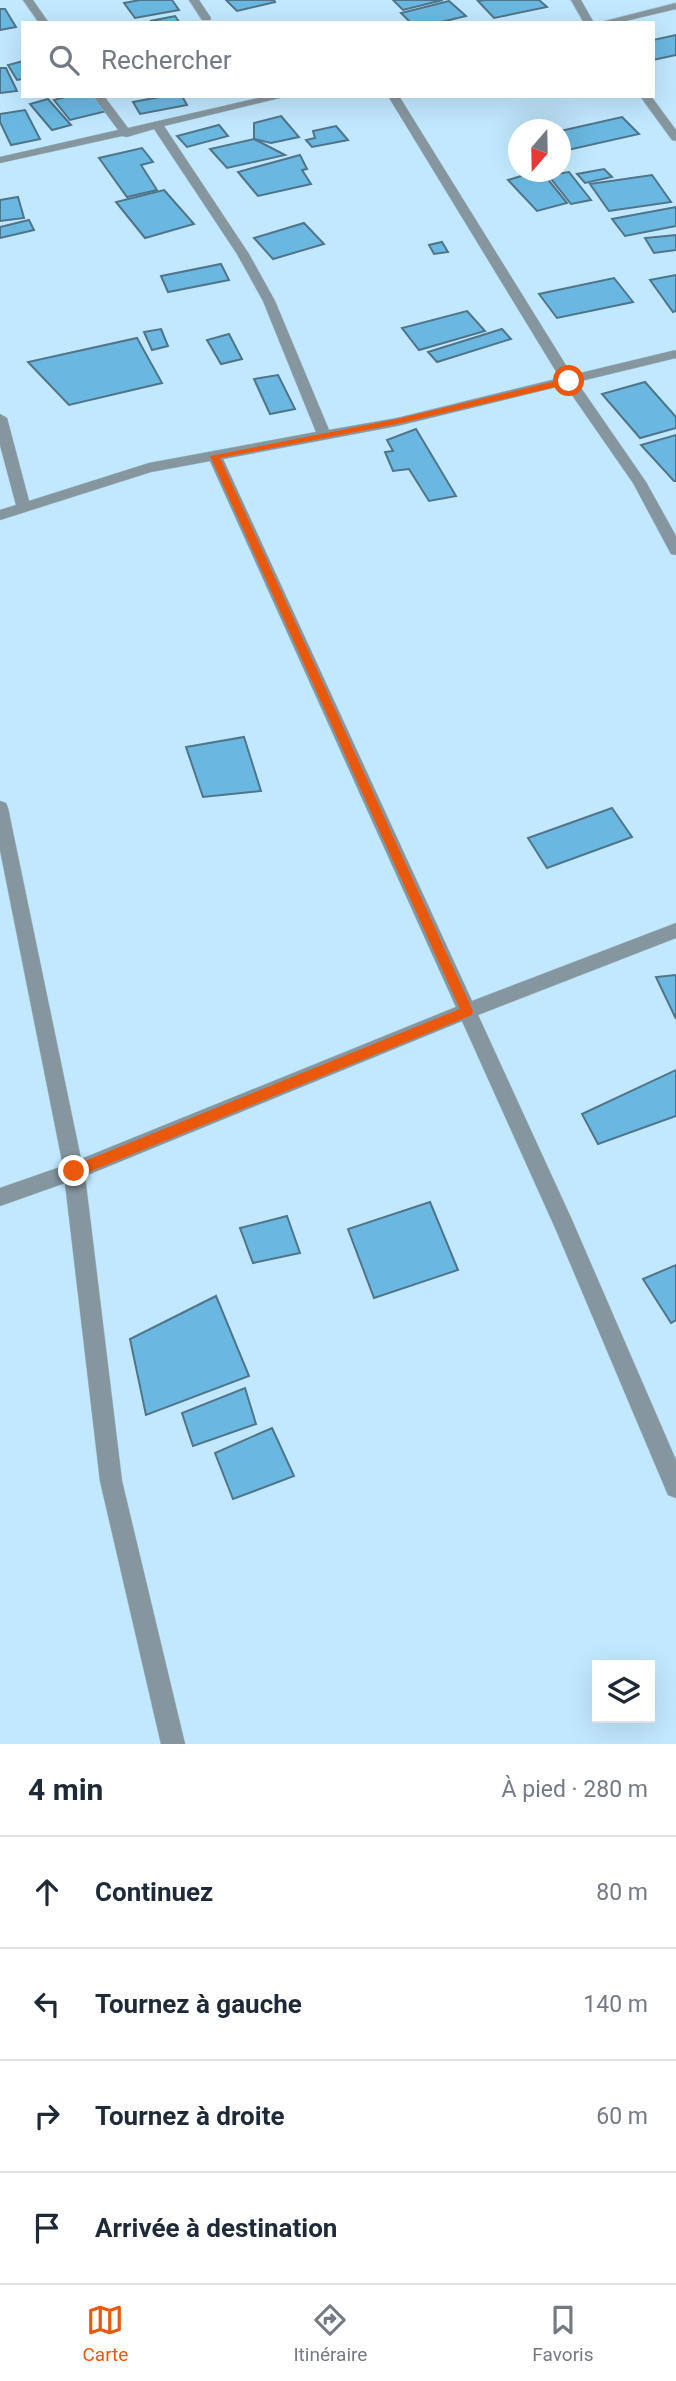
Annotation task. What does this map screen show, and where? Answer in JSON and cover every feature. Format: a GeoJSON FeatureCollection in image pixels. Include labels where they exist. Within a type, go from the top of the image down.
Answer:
{"type":"FeatureCollection","features":[{"type":"Feature","properties":{"kind":"street"},"geometry":{"type":"LineString","coordinates":[[28,0],[43,21]]}},
{"type":"Feature","properties":{"kind":"street"},"geometry":{"type":"LineString","coordinates":[[194,0],[206,18]]}},
{"type":"Feature","properties":{"kind":"street"},"geometry":{"type":"LineString","coordinates":[[576,0],[588,21]]}},
{"type":"Feature","properties":{"kind":"street"},"geometry":{"type":"LineString","coordinates":[[611,21],[676,6]]}},
{"type":"Feature","properties":{"kind":"street"},"geometry":{"type":"LineString","coordinates":[[100,98],[127,134]]}},
{"type":"Feature","properties":{"kind":"street"},"geometry":{"type":"LineString","coordinates":[[0,160],[127,134],[275,98]]}},
{"type":"Feature","properties":{"kind":"street"},"geometry":{"type":"LineString","coordinates":[[394,98],[569,381],[639,482],[676,550]]}},
{"type":"Feature","properties":{"kind":"street"},"geometry":{"type":"LineString","coordinates":[[646,98],[676,138]]}},
{"type":"Feature","properties":{"kind":"street"},"geometry":{"type":"LineString","coordinates":[[158,126],[243,254],[269,301],[324,434]]}},
{"type":"Feature","properties":{"kind":"street"},"geometry":{"type":"LineString","coordinates":[[0,515],[149,468],[397,422],[676,354]]}},
{"type":"Feature","properties":{"kind":"street"},"geometry":{"type":"LineString","coordinates":[[0,418],[23,506]]}},
{"type":"Feature","properties":{"kind":"street"},"geometry":{"type":"LineString","coordinates":[[215,456],[565,1227],[676,1487]]}},
{"type":"Feature","properties":{"kind":"street"},"geometry":{"type":"LineString","coordinates":[[0,808],[74,1171],[111,1481],[173,1744]]}},
{"type":"Feature","properties":{"kind":"street"},"geometry":{"type":"LineString","coordinates":[[0,1197],[74,1171],[467,1011],[676,930]]}},
{"type":"Feature","properties":{"kind":"building"},"geometry":{"type":"Polygon","coordinates":[[[172,0],[179,10],[135,18],[124,3],[172,0]]]}},
{"type":"Feature","properties":{"kind":"building"},"geometry":{"type":"Polygon","coordinates":[[[226,0],[274,0],[275,2],[237,11],[226,0]]]}},
{"type":"Feature","properties":{"kind":"building"},"geometry":{"type":"Polygon","coordinates":[[[393,0],[443,0],[403,10],[393,0]]]}},
{"type":"Feature","properties":{"kind":"building"},"geometry":{"type":"Polygon","coordinates":[[[539,0],[547,7],[494,18],[478,1],[539,0]]]}},
{"type":"Feature","properties":{"kind":"building"},"geometry":{"type":"Polygon","coordinates":[[[449,1],[466,16],[445,21],[409,21],[401,13],[449,1]]]}},
{"type":"Feature","properties":{"kind":"building"},"geometry":{"type":"Polygon","coordinates":[[[0,9],[5,9],[16,27],[0,30],[0,9]]]}},
{"type":"Feature","properties":{"kind":"building"},"geometry":{"type":"Polygon","coordinates":[[[175,16],[179,21],[150,21],[175,16]]]}},
{"type":"Feature","properties":{"kind":"building"},"geometry":{"type":"Polygon","coordinates":[[[676,35],[676,55],[655,60],[655,40],[676,35]]]}},
{"type":"Feature","properties":{"kind":"building"},"geometry":{"type":"Polygon","coordinates":[[[21,62],[21,79],[17,80],[8,65],[21,62]]]}},
{"type":"Feature","properties":{"kind":"building"},"geometry":{"type":"Polygon","coordinates":[[[0,68],[6,68],[17,91],[0,93],[0,68]]]}},
{"type":"Feature","properties":{"kind":"building"},"geometry":{"type":"Polygon","coordinates":[[[97,98],[107,111],[70,120],[54,100],[97,98]]]}},
{"type":"Feature","properties":{"kind":"building"},"geometry":{"type":"Polygon","coordinates":[[[154,98],[183,98],[187,105],[140,114],[133,102],[154,98]]]}},
{"type":"Feature","properties":{"kind":"building"},"geometry":{"type":"Polygon","coordinates":[[[48,99],[71,125],[52,130],[30,104],[48,99]]]}},
{"type":"Feature","properties":{"kind":"building"},"geometry":{"type":"Polygon","coordinates":[[[25,110],[40,139],[11,145],[0,122],[0,114],[25,110]]]}},
{"type":"Feature","properties":{"kind":"building"},"geometry":{"type":"Polygon","coordinates":[[[281,116],[299,137],[271,143],[254,139],[254,123],[281,116]]]}},
{"type":"Feature","properties":{"kind":"building"},"geometry":{"type":"Polygon","coordinates":[[[622,117],[639,134],[571,149],[571,129],[622,117]]]}},
{"type":"Feature","properties":{"kind":"building"},"geometry":{"type":"Polygon","coordinates":[[[219,125],[228,136],[187,147],[177,136],[219,125]]]}},
{"type":"Feature","properties":{"kind":"building"},"geometry":{"type":"Polygon","coordinates":[[[336,126],[348,140],[312,147],[306,140],[315,138],[313,131],[336,126]]]}},
{"type":"Feature","properties":{"kind":"building"},"geometry":{"type":"Polygon","coordinates":[[[254,139],[285,155],[227,168],[210,149],[254,139]]]}},
{"type":"Feature","properties":{"kind":"building"},"geometry":{"type":"Polygon","coordinates":[[[142,148],[153,162],[141,165],[157,190],[127,197],[99,158],[142,148]]]}},
{"type":"Feature","properties":{"kind":"building"},"geometry":{"type":"Polygon","coordinates":[[[300,155],[307,169],[302,170],[311,184],[258,196],[238,172],[300,155]]]}},
{"type":"Feature","properties":{"kind":"building"},"geometry":{"type":"Polygon","coordinates":[[[604,169],[612,177],[585,183],[577,174],[604,169]]]}},
{"type":"Feature","properties":{"kind":"building"},"geometry":{"type":"Polygon","coordinates":[[[571,175],[591,200],[571,204],[554,182],[571,182],[571,175]]]}},
{"type":"Feature","properties":{"kind":"building"},"geometry":{"type":"Polygon","coordinates":[[[652,175],[671,202],[609,211],[590,184],[652,175]]]}},
{"type":"Feature","properties":{"kind":"building"},"geometry":{"type":"Polygon","coordinates":[[[510,182],[550,182],[567,203],[537,211],[510,182]]]}},
{"type":"Feature","properties":{"kind":"building"},"geometry":{"type":"Polygon","coordinates":[[[164,190],[194,224],[145,238],[116,202],[164,190]]]}},
{"type":"Feature","properties":{"kind":"building"},"geometry":{"type":"Polygon","coordinates":[[[18,197],[24,218],[0,221],[0,200],[18,197]]]}},
{"type":"Feature","properties":{"kind":"building"},"geometry":{"type":"Polygon","coordinates":[[[676,207],[676,226],[625,236],[612,219],[676,207]]]}},
{"type":"Feature","properties":{"kind":"building"},"geometry":{"type":"Polygon","coordinates":[[[29,220],[34,230],[0,238],[0,227],[29,220]]]}},
{"type":"Feature","properties":{"kind":"building"},"geometry":{"type":"Polygon","coordinates":[[[304,223],[324,244],[273,259],[254,238],[304,223]]]}},
{"type":"Feature","properties":{"kind":"building"},"geometry":{"type":"Polygon","coordinates":[[[676,235],[676,250],[654,253],[645,238],[676,235]]]}},
{"type":"Feature","properties":{"kind":"building"},"geometry":{"type":"Polygon","coordinates":[[[442,242],[448,252],[434,254],[429,245],[442,242]]]}},
{"type":"Feature","properties":{"kind":"building"},"geometry":{"type":"Polygon","coordinates":[[[221,264],[229,280],[168,292],[161,276],[221,264]]]}},
{"type":"Feature","properties":{"kind":"building"},"geometry":{"type":"Polygon","coordinates":[[[676,275],[676,311],[673,312],[650,280],[676,275]]]}},
{"type":"Feature","properties":{"kind":"building"},"geometry":{"type":"Polygon","coordinates":[[[614,278],[633,302],[557,318],[539,294],[614,278]]]}},
{"type":"Feature","properties":{"kind":"building"},"geometry":{"type":"Polygon","coordinates":[[[467,311],[485,331],[419,350],[402,328],[467,311]]]}},
{"type":"Feature","properties":{"kind":"building"},"geometry":{"type":"Polygon","coordinates":[[[161,329],[168,346],[152,350],[144,332],[161,329]]]}},
{"type":"Feature","properties":{"kind":"building"},"geometry":{"type":"Polygon","coordinates":[[[502,329],[511,339],[437,362],[428,352],[502,329]]]}},
{"type":"Feature","properties":{"kind":"building"},"geometry":{"type":"Polygon","coordinates":[[[229,334],[242,359],[221,364],[207,340],[229,334]]]}},
{"type":"Feature","properties":{"kind":"building"},"geometry":{"type":"Polygon","coordinates":[[[137,338],[162,383],[69,405],[28,362],[137,338]]]}},
{"type":"Feature","properties":{"kind":"building"},"geometry":{"type":"Polygon","coordinates":[[[278,375],[295,409],[270,414],[254,379],[278,375]]]}},
{"type":"Feature","properties":{"kind":"building"},"geometry":{"type":"Polygon","coordinates":[[[645,382],[676,417],[676,428],[640,438],[602,394],[645,382]]]}},
{"type":"Feature","properties":{"kind":"building"},"geometry":{"type":"Polygon","coordinates":[[[416,429],[456,496],[429,501],[409,469],[393,471],[385,452],[393,451],[387,440],[416,429]]]}},
{"type":"Feature","properties":{"kind":"building"},"geometry":{"type":"Polygon","coordinates":[[[676,435],[676,481],[674,481],[641,445],[676,435]]]}},
{"type":"Feature","properties":{"kind":"building"},"geometry":{"type":"Polygon","coordinates":[[[244,737],[261,791],[203,797],[186,747],[244,737]]]}},
{"type":"Feature","properties":{"kind":"building"},"geometry":{"type":"Polygon","coordinates":[[[612,808],[632,837],[547,868],[528,838],[612,808]]]}},
{"type":"Feature","properties":{"kind":"building"},"geometry":{"type":"Polygon","coordinates":[[[676,975],[676,1019],[656,977],[676,975]]]}},
{"type":"Feature","properties":{"kind":"building"},"geometry":{"type":"Polygon","coordinates":[[[676,1070],[676,1116],[598,1144],[582,1114],[676,1070]]]}},
{"type":"Feature","properties":{"kind":"building"},"geometry":{"type":"Polygon","coordinates":[[[430,1202],[458,1270],[374,1298],[348,1229],[430,1202]]]}},
{"type":"Feature","properties":{"kind":"building"},"geometry":{"type":"Polygon","coordinates":[[[287,1216],[300,1253],[253,1263],[240,1228],[287,1216]]]}},
{"type":"Feature","properties":{"kind":"building"},"geometry":{"type":"Polygon","coordinates":[[[676,1265],[676,1320],[671,1323],[643,1279],[676,1265]]]}},
{"type":"Feature","properties":{"kind":"building"},"geometry":{"type":"Polygon","coordinates":[[[216,1296],[249,1376],[146,1415],[130,1339],[216,1296]]]}},
{"type":"Feature","properties":{"kind":"building"},"geometry":{"type":"Polygon","coordinates":[[[245,1388],[256,1424],[193,1446],[182,1413],[245,1388]]]}},
{"type":"Feature","properties":{"kind":"building"},"geometry":{"type":"Polygon","coordinates":[[[272,1428],[294,1476],[233,1499],[215,1453],[272,1428]]]}},
{"type":"Feature","properties":{"kind":"route"},"geometry":{"type":"LineString","coordinates":[[74,1171],[467,1011],[215,456],[397,422],[569,381]]}}]}
